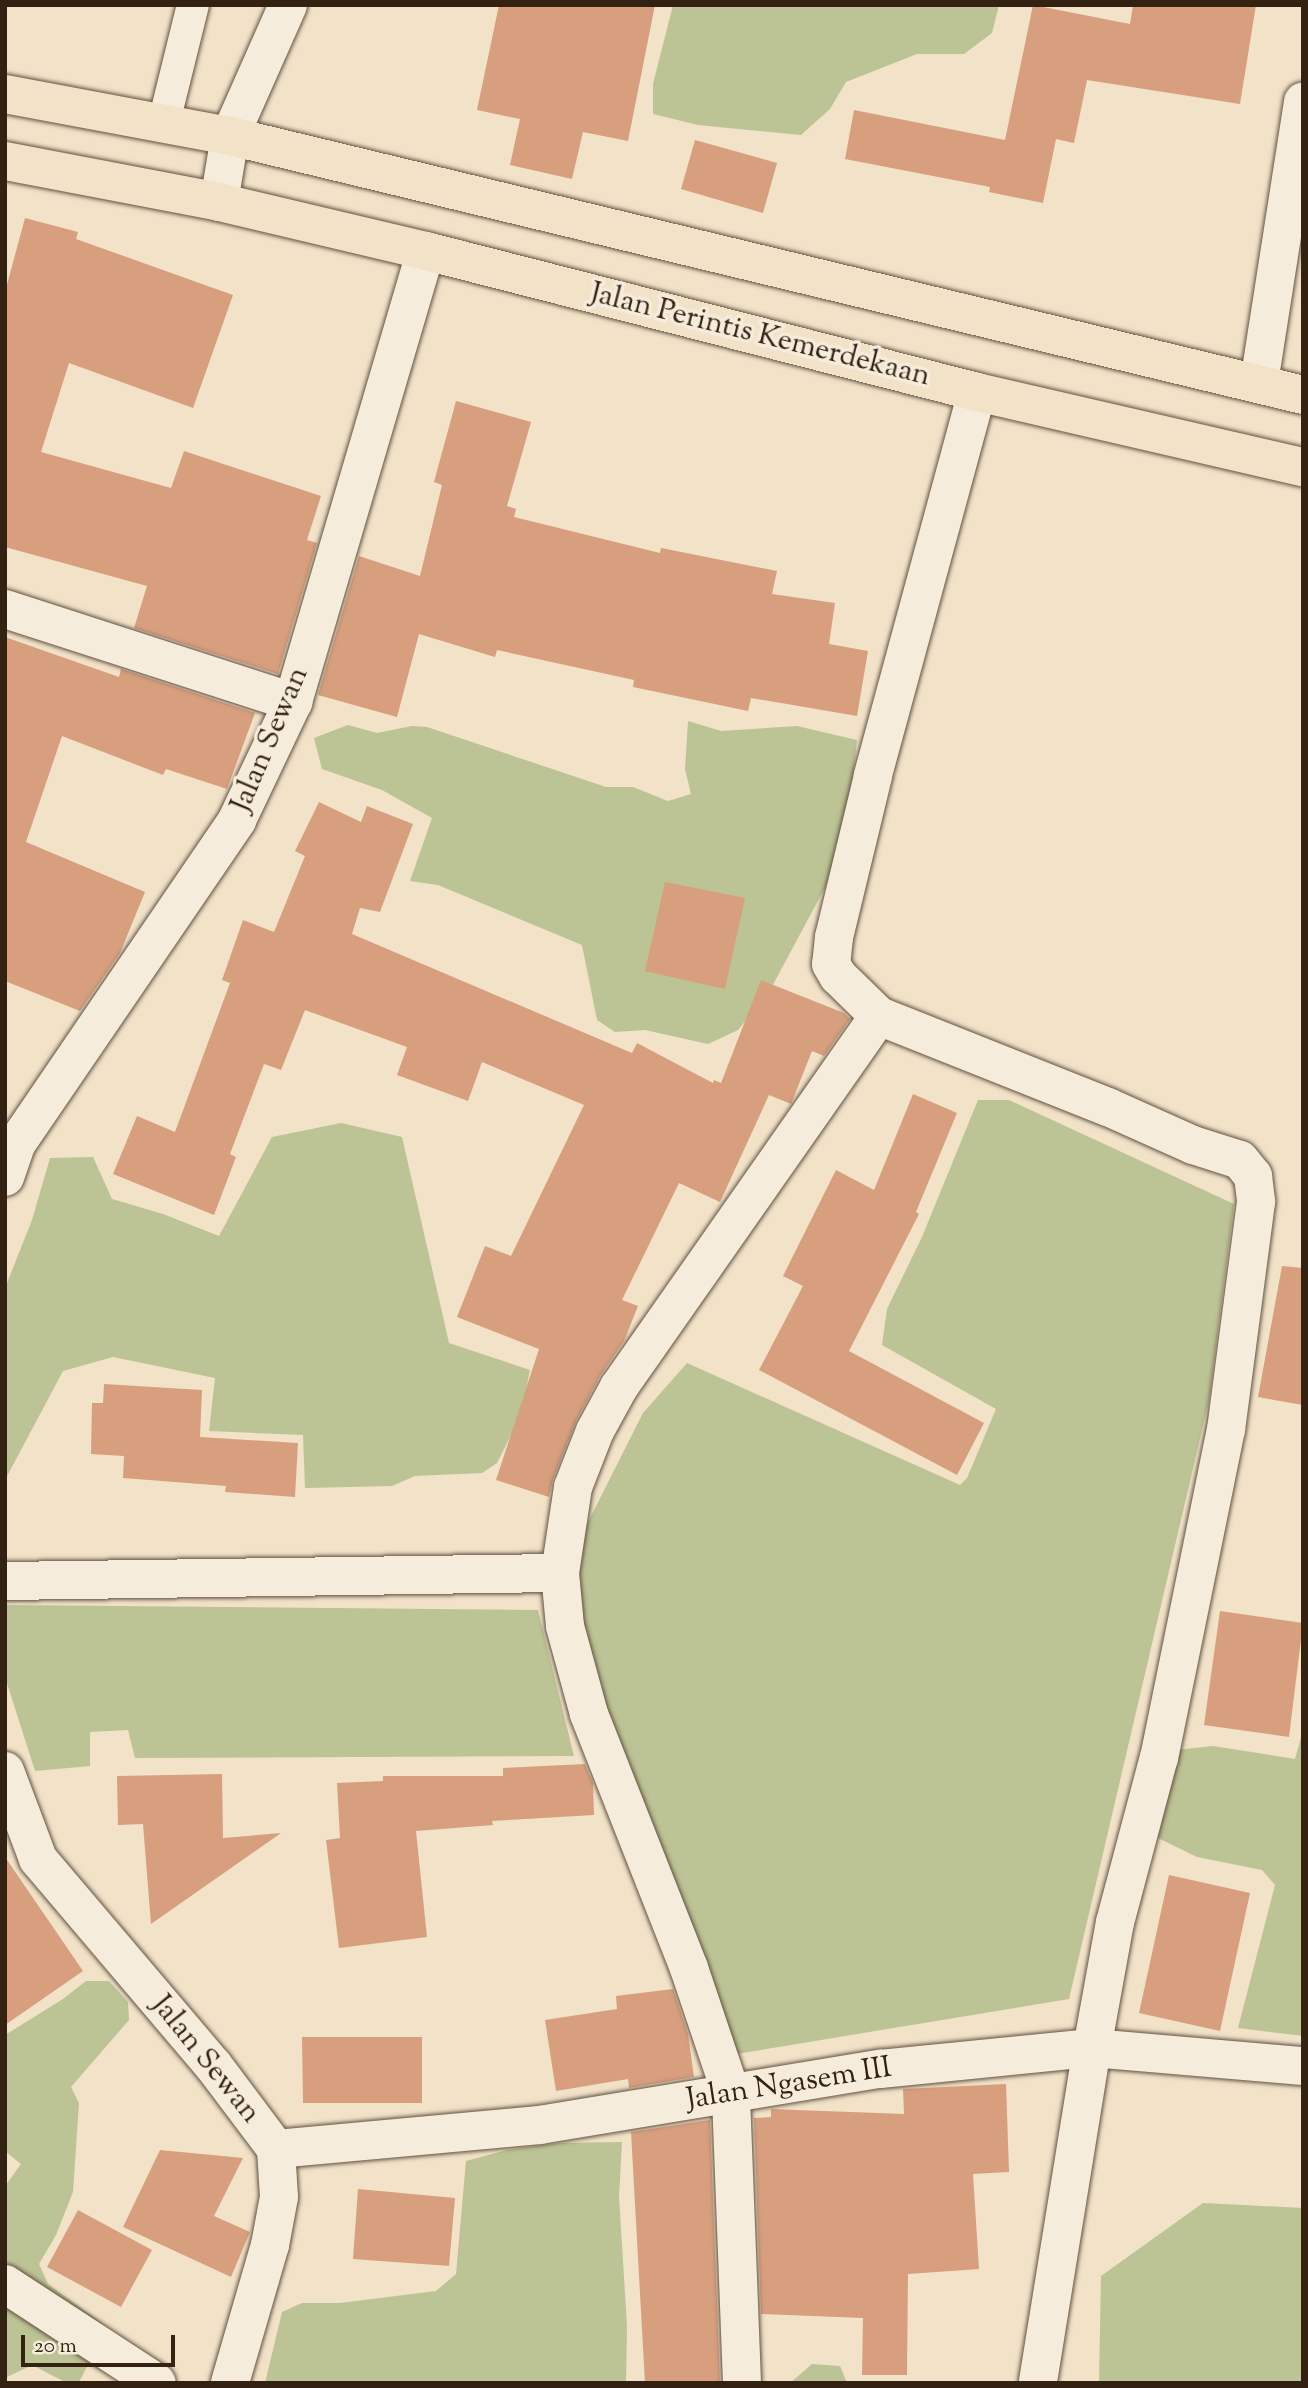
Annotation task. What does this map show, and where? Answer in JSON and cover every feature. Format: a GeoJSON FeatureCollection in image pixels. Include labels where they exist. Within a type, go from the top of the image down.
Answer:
{"type":"FeatureCollection","features":[{"type":"Feature","properties":{"kind":"highway"},"geometry":{"type":"LineString","coordinates":[[5,94],[163,126],[230,136],[1303,395]]}},
{"type":"Feature","properties":{"kind":"highway","name":"Jalan Perintis Kemerdekaan"},"geometry":{"type":"LineString","coordinates":[[5,160],[219,202],[426,251],[977,392],[1303,467]]}},
{"type":"Feature","properties":{"kind":"street"},"geometry":{"type":"LineString","coordinates":[[219,202],[230,136],[288,5]]}},
{"type":"Feature","properties":{"kind":"street"},"geometry":{"type":"LineString","coordinates":[[1259,383],[1303,101]]}},
{"type":"Feature","properties":{"kind":"street","name":"Jalan Sewan"},"geometry":{"type":"LineString","coordinates":[[5,1177],[17,1143],[237,820],[293,702],[426,251]]}},
{"type":"Feature","properties":{"kind":"street"},"geometry":{"type":"LineString","coordinates":[[977,392],[873,776],[831,964],[838,976],[879,1016],[1108,1107],[1193,1145],[1240,1160],[1253,1176],[1256,1202],[1226,1429],[1159,1757],[1115,1922],[1091,2048],[1038,2383]]}},
{"type":"Feature","properties":{"kind":"street"},"geometry":{"type":"LineString","coordinates":[[5,609],[293,702]]}},
{"type":"Feature","properties":{"kind":"street"},"geometry":{"type":"LineString","coordinates":[[742,2383],[731,2093],[689,1968],[589,1714],[565,1626],[560,1573],[573,1487],[595,1432],[619,1387],[879,1016]]}},
{"type":"Feature","properties":{"kind":"street"},"geometry":{"type":"LineString","coordinates":[[5,1581],[560,1573]]}},
{"type":"Feature","properties":{"kind":"street","name":"Jalan Sewan"},"geometry":{"type":"LineString","coordinates":[[5,1771],[38,1858],[213,2065],[276,2149],[279,2197],[239,2379]]}},
{"type":"Feature","properties":{"kind":"street","name":"Jalan Ngasem III"},"geometry":{"type":"LineString","coordinates":[[276,2149],[540,2125],[880,2069],[1091,2048],[1303,2066]]}},
{"type":"Feature","properties":{"kind":"street"},"geometry":{"type":"LineString","coordinates":[[5,2284],[157,2383]]}},
{"type":"Feature","properties":{"kind":"lane"},"geometry":{"type":"LineString","coordinates":[[163,126],[193,5]]}},
{"type":"Feature","properties":{"kind":"green space"},"geometry":{"type":"Polygon","coordinates":[[[673,5],[999,5],[992,33],[964,54],[917,54],[846,82],[830,109],[801,135],[698,125],[653,114],[653,84],[673,5]]]}},
{"type":"Feature","properties":{"kind":"green space"},"geometry":{"type":"Polygon","coordinates":[[[688,721],[721,731],[797,726],[857,740],[850,809],[834,871],[769,992],[738,1030],[708,1044],[645,1030],[615,1032],[597,1020],[582,945],[438,885],[410,881],[432,818],[382,790],[322,769],[314,738],[348,725],[377,733],[412,726],[427,727],[606,787],[633,787],[668,801],[691,794],[685,769],[688,721]]]}},
{"type":"Feature","properties":{"kind":"green space"},"geometry":{"type":"Polygon","coordinates":[[[978,1100],[1009,1100],[1234,1204],[1209,1400],[1069,1999],[724,2056],[568,1627],[576,1546],[643,1413],[687,1363],[960,1485],[967,1478],[996,1409],[882,1345],[887,1309],[922,1237],[978,1100]]]}},
{"type":"Feature","properties":{"kind":"green space"},"geometry":{"type":"Polygon","coordinates":[[[341,1123],[402,1137],[449,1343],[530,1370],[521,1415],[497,1463],[482,1473],[415,1476],[392,1486],[305,1488],[303,1435],[209,1431],[215,1378],[113,1357],[63,1371],[5,1480],[5,1288],[32,1220],[50,1158],[93,1157],[112,1199],[163,1214],[219,1236],[272,1137],[341,1123]]]}},
{"type":"Feature","properties":{"kind":"green space"},"geometry":{"type":"Polygon","coordinates":[[[5,1605],[538,1610],[574,1756],[135,1758],[128,1730],[90,1732],[90,1766],[35,1771],[5,1677],[5,1605]]]}},
{"type":"Feature","properties":{"kind":"green space"},"geometry":{"type":"Polygon","coordinates":[[[1303,1730],[1303,2036],[1238,2028],[1275,1885],[1262,1870],[1197,1857],[1158,1838],[1176,1750],[1213,1746],[1295,1759],[1303,1730]]]}},
{"type":"Feature","properties":{"kind":"green space"},"geometry":{"type":"Polygon","coordinates":[[[86,1981],[109,1981],[128,2002],[129,2020],[71,2087],[79,2103],[73,2192],[56,2235],[39,2264],[48,2284],[102,2323],[91,2359],[79,2382],[65,2382],[32,2365],[5,2378],[5,2186],[21,2164],[5,2151],[5,2035],[63,1999],[86,1981]]]}},
{"type":"Feature","properties":{"kind":"green space"},"geometry":{"type":"Polygon","coordinates":[[[622,2142],[619,2197],[627,2326],[626,2383],[265,2383],[282,2312],[302,2303],[340,2303],[436,2291],[456,2274],[466,2161],[507,2150],[559,2143],[622,2142]]]}},
{"type":"Feature","properties":{"kind":"green space"},"geometry":{"type":"Polygon","coordinates":[[[1203,2203],[1303,2208],[1303,2383],[1099,2383],[1101,2276],[1203,2203]]]}},
{"type":"Feature","properties":{"kind":"green space"},"geometry":{"type":"Polygon","coordinates":[[[812,2364],[840,2366],[847,2383],[790,2383],[812,2364]]]}},
{"type":"Feature","properties":{"kind":"building"},"geometry":{"type":"Polygon","coordinates":[[[499,5],[655,5],[628,141],[583,132],[572,179],[510,165],[520,119],[477,110],[499,5]]]}},
{"type":"Feature","properties":{"kind":"building"},"geometry":{"type":"Polygon","coordinates":[[[1033,5],[1130,24],[1133,5],[1256,5],[1240,104],[1087,80],[1074,143],[1056,139],[1043,203],[989,192],[990,187],[845,159],[854,110],[1005,140],[1033,5]]]}},
{"type":"Feature","properties":{"kind":"building"},"geometry":{"type":"Polygon","coordinates":[[[695,140],[777,163],[763,213],[681,189],[695,140]]]}},
{"type":"Feature","properties":{"kind":"building"},"geometry":{"type":"Polygon","coordinates":[[[25,218],[78,232],[76,239],[233,295],[193,408],[69,363],[41,452],[171,488],[184,451],[321,496],[307,540],[317,543],[278,674],[134,628],[147,586],[5,547],[5,292],[25,218]]]}},
{"type":"Feature","properties":{"kind":"building"},"geometry":{"type":"Polygon","coordinates":[[[456,401],[531,422],[507,506],[516,509],[514,517],[660,553],[661,548],[777,571],[772,594],[835,603],[829,644],[868,651],[857,716],[751,698],[748,711],[633,687],[634,680],[497,650],[495,657],[419,634],[397,717],[318,695],[359,556],[420,576],[442,485],[434,482],[456,401]]]}},
{"type":"Feature","properties":{"kind":"building"},"geometry":{"type":"Polygon","coordinates":[[[5,637],[119,677],[121,669],[255,713],[227,789],[166,769],[163,775],[62,736],[26,842],[145,892],[120,953],[80,1011],[5,981],[5,637]]]}},
{"type":"Feature","properties":{"kind":"building"},"geometry":{"type":"Polygon","coordinates":[[[319,802],[361,822],[367,806],[413,824],[380,912],[360,908],[352,934],[632,1053],[637,1043],[713,1083],[714,1080],[721,1083],[761,980],[844,1013],[850,1019],[824,1056],[812,1051],[791,1104],[769,1095],[720,1202],[679,1183],[622,1300],[638,1306],[624,1341],[600,1376],[576,1421],[553,1479],[549,1497],[496,1480],[539,1349],[457,1317],[485,1246],[511,1256],[584,1105],[482,1062],[468,1101],[397,1075],[407,1047],[305,1010],[281,1070],[264,1064],[230,1154],[236,1157],[214,1215],[113,1174],[137,1116],[175,1132],[230,983],[222,980],[243,920],[274,932],[305,856],[295,851],[319,802]]]}},
{"type":"Feature","properties":{"kind":"building"},"geometry":{"type":"Polygon","coordinates":[[[665,882],[745,898],[725,989],[645,971],[665,882]]]}},
{"type":"Feature","properties":{"kind":"building"},"geometry":{"type":"Polygon","coordinates":[[[913,1094],[957,1113],[916,1212],[919,1214],[849,1351],[984,1423],[957,1475],[759,1370],[803,1286],[783,1276],[836,1170],[874,1190],[913,1094]]]}},
{"type":"Feature","properties":{"kind":"building"},"geometry":{"type":"Polygon","coordinates":[[[1282,1266],[1303,1268],[1303,1405],[1258,1397],[1282,1266]]]}},
{"type":"Feature","properties":{"kind":"building"},"geometry":{"type":"Polygon","coordinates":[[[104,1384],[202,1390],[200,1437],[298,1443],[295,1497],[225,1492],[226,1486],[123,1478],[124,1456],[91,1454],[92,1403],[103,1403],[104,1384]]]}},
{"type":"Feature","properties":{"kind":"building"},"geometry":{"type":"Polygon","coordinates":[[[1220,1611],[1303,1623],[1289,1737],[1204,1725],[1220,1611]]]}},
{"type":"Feature","properties":{"kind":"building"},"geometry":{"type":"Polygon","coordinates":[[[585,1764],[593,1783],[594,1815],[492,1821],[493,1825],[416,1831],[427,1937],[339,1948],[326,1840],[340,1838],[337,1783],[383,1781],[383,1776],[503,1776],[503,1768],[585,1764]]]}},
{"type":"Feature","properties":{"kind":"building"},"geometry":{"type":"Polygon","coordinates":[[[222,1774],[223,1838],[281,1833],[151,1924],[143,1824],[118,1825],[117,1776],[222,1774]]]}},
{"type":"Feature","properties":{"kind":"building"},"geometry":{"type":"Polygon","coordinates":[[[5,1857],[83,1971],[5,2025],[5,1857]]]}},
{"type":"Feature","properties":{"kind":"building"},"geometry":{"type":"Polygon","coordinates":[[[1169,1875],[1250,1893],[1220,2031],[1139,2013],[1169,1875]]]}},
{"type":"Feature","properties":{"kind":"building"},"geometry":{"type":"Polygon","coordinates":[[[673,1989],[688,2034],[694,2077],[629,2088],[628,2079],[556,2091],[545,2020],[617,2009],[616,1996],[673,1989]]]}},
{"type":"Feature","properties":{"kind":"building"},"geometry":{"type":"Polygon","coordinates":[[[302,2037],[422,2037],[422,2103],[303,2103],[302,2037]]]}},
{"type":"Feature","properties":{"kind":"building"},"geometry":{"type":"Polygon","coordinates":[[[1006,2084],[1009,2172],[973,2174],[979,2269],[908,2274],[907,2375],[862,2375],[863,2318],[761,2314],[754,2118],[771,2117],[771,2109],[904,2114],[903,2089],[1006,2084]]]}},
{"type":"Feature","properties":{"kind":"building"},"geometry":{"type":"Polygon","coordinates":[[[710,2120],[720,2383],[645,2383],[631,2132],[710,2120]]]}},
{"type":"Feature","properties":{"kind":"building"},"geometry":{"type":"Polygon","coordinates":[[[160,2150],[243,2158],[214,2216],[250,2232],[231,2277],[123,2227],[160,2150]]]}},
{"type":"Feature","properties":{"kind":"building"},"geometry":{"type":"Polygon","coordinates":[[[358,2189],[455,2198],[449,2266],[353,2259],[358,2189]]]}},
{"type":"Feature","properties":{"kind":"building"},"geometry":{"type":"Polygon","coordinates":[[[78,2210],[152,2250],[121,2307],[47,2267],[78,2210]]]}}]}
